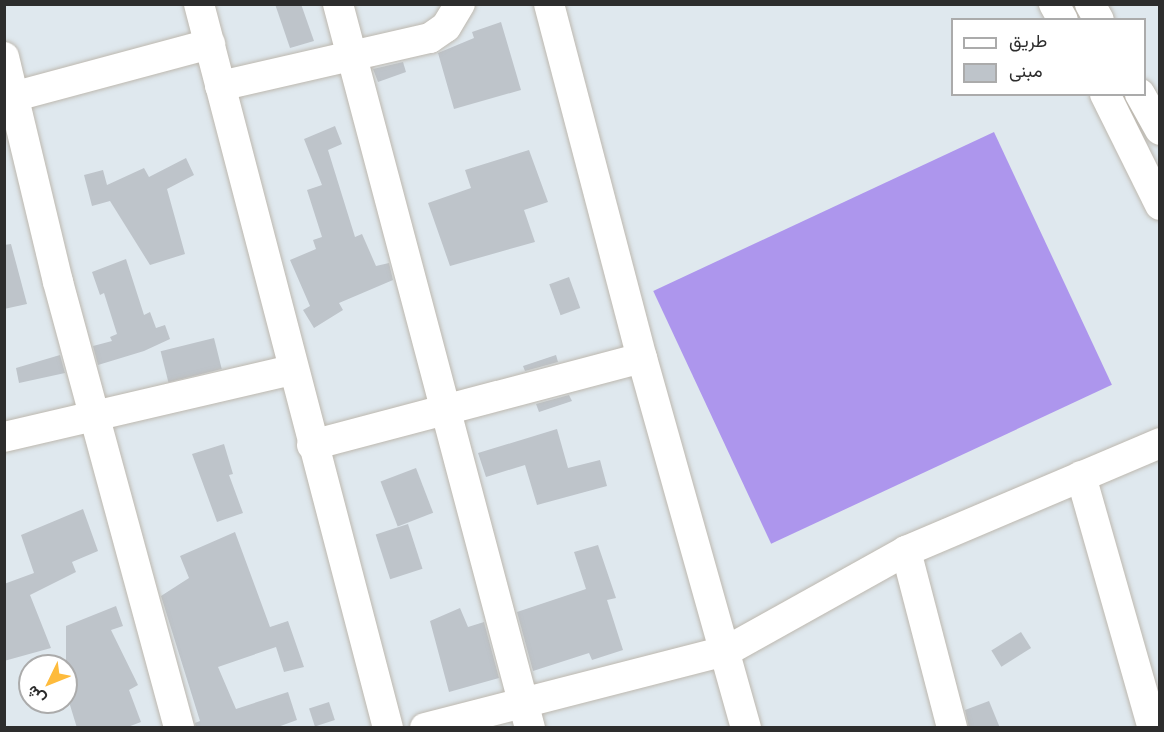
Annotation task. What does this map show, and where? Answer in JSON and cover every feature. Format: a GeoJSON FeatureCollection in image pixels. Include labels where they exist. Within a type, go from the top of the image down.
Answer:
{"type":"FeatureCollection","features":[{"type":"Feature","properties":{"kind":"street"},"geometry":{"type":"LineString","coordinates":[[200,4],[312,445],[388,728]]}},
{"type":"Feature","properties":{"kind":"street"},"geometry":{"type":"LineString","coordinates":[[338,4],[527,714]]}},
{"type":"Feature","properties":{"kind":"street"},"geometry":{"type":"LineString","coordinates":[[220,86],[352,58],[430,38],[446,27],[460,4]]}},
{"type":"Feature","properties":{"kind":"street"},"geometry":{"type":"LineString","coordinates":[[549,4],[642,358],[728,650],[746,728]]}},
{"type":"Feature","properties":{"kind":"street"},"geometry":{"type":"LineString","coordinates":[[1054,4],[1062,18]]}},
{"type":"Feature","properties":{"kind":"street"},"geometry":{"type":"LineString","coordinates":[[1090,4],[1097,18]]}},
{"type":"Feature","properties":{"kind":"street"},"geometry":{"type":"LineString","coordinates":[[16,96],[210,44]]}},
{"type":"Feature","properties":{"kind":"street"},"geometry":{"type":"LineString","coordinates":[[4,57],[16,96],[58,282],[179,728]]}},
{"type":"Feature","properties":{"kind":"street"},"geometry":{"type":"LineString","coordinates":[[1106,96],[1160,206]]}},
{"type":"Feature","properties":{"kind":"street"},"geometry":{"type":"LineString","coordinates":[[1141,96],[1160,130]]}},
{"type":"Feature","properties":{"kind":"street"},"geometry":{"type":"LineString","coordinates":[[312,445],[642,358]]}},
{"type":"Feature","properties":{"kind":"street"},"geometry":{"type":"LineString","coordinates":[[4,437],[293,370]]}},
{"type":"Feature","properties":{"kind":"street"},"geometry":{"type":"LineString","coordinates":[[425,728],[527,714],[728,650],[906,551],[1160,443]]}},
{"type":"Feature","properties":{"kind":"street"},"geometry":{"type":"LineString","coordinates":[[1081,476],[1153,728]]}},
{"type":"Feature","properties":{"kind":"street"},"geometry":{"type":"LineString","coordinates":[[906,551],[952,728]]}},
{"type":"Feature","properties":{"kind":"shaded area"},"geometry":{"type":"Polygon","coordinates":[[[994,132],[1112,385],[771,544],[653,291],[994,132]]]}},
{"type":"Feature","properties":{"kind":"building"},"geometry":{"type":"Polygon","coordinates":[[[275,4],[301,4],[314,41],[290,48],[275,4]]]}},
{"type":"Feature","properties":{"kind":"building"},"geometry":{"type":"Polygon","coordinates":[[[501,22],[521,90],[454,109],[438,53],[474,38],[472,32],[501,22]]]}},
{"type":"Feature","properties":{"kind":"building"},"geometry":{"type":"Polygon","coordinates":[[[403,62],[406,72],[378,82],[373,69],[403,62]]]}},
{"type":"Feature","properties":{"kind":"building"},"geometry":{"type":"Polygon","coordinates":[[[335,126],[342,144],[328,150],[355,237],[362,234],[376,266],[389,263],[393,280],[339,303],[343,310],[314,328],[303,310],[310,306],[290,260],[316,249],[313,240],[322,237],[307,190],[322,185],[304,139],[335,126]]]}},
{"type":"Feature","properties":{"kind":"building"},"geometry":{"type":"Polygon","coordinates":[[[529,150],[548,202],[524,210],[535,242],[450,266],[428,203],[471,188],[465,170],[529,150]]]}},
{"type":"Feature","properties":{"kind":"building"},"geometry":{"type":"Polygon","coordinates":[[[186,158],[194,175],[167,189],[185,254],[150,265],[110,201],[92,206],[84,175],[103,170],[107,185],[144,168],[149,177],[186,158]]]}},
{"type":"Feature","properties":{"kind":"building"},"geometry":{"type":"Polygon","coordinates":[[[11,244],[27,304],[4,309],[4,245],[11,244]]]}},
{"type":"Feature","properties":{"kind":"building"},"geometry":{"type":"Polygon","coordinates":[[[126,259],[144,315],[150,312],[156,328],[165,325],[170,339],[144,351],[98,365],[93,346],[112,341],[110,337],[117,334],[104,293],[100,295],[92,272],[126,259]]]}},
{"type":"Feature","properties":{"kind":"building"},"geometry":{"type":"Polygon","coordinates":[[[569,277],[580,308],[561,315],[549,284],[569,277]]]}},
{"type":"Feature","properties":{"kind":"building"},"geometry":{"type":"Polygon","coordinates":[[[214,338],[222,369],[168,382],[161,351],[214,338]]]}},
{"type":"Feature","properties":{"kind":"building"},"geometry":{"type":"Polygon","coordinates":[[[60,355],[65,373],[19,383],[16,368],[60,355]]]}},
{"type":"Feature","properties":{"kind":"building"},"geometry":{"type":"Polygon","coordinates":[[[556,355],[558,362],[525,371],[523,366],[556,355]]]}},
{"type":"Feature","properties":{"kind":"building"},"geometry":{"type":"Polygon","coordinates":[[[569,395],[572,401],[539,412],[536,404],[569,395]]]}},
{"type":"Feature","properties":{"kind":"building"},"geometry":{"type":"Polygon","coordinates":[[[557,429],[568,468],[600,460],[607,486],[537,505],[525,465],[486,477],[478,453],[557,429]]]}},
{"type":"Feature","properties":{"kind":"building"},"geometry":{"type":"Polygon","coordinates":[[[224,444],[233,474],[229,475],[243,513],[217,522],[192,454],[224,444]]]}},
{"type":"Feature","properties":{"kind":"building"},"geometry":{"type":"Polygon","coordinates":[[[416,468],[433,513],[398,526],[381,482],[416,468]]]}},
{"type":"Feature","properties":{"kind":"building"},"geometry":{"type":"Polygon","coordinates":[[[83,509],[98,551],[72,562],[76,572],[30,595],[51,648],[29,654],[18,654],[18,657],[4,661],[4,584],[34,573],[21,535],[83,509]]]}},
{"type":"Feature","properties":{"kind":"building"},"geometry":{"type":"Polygon","coordinates":[[[408,524],[423,569],[390,579],[376,535],[408,524]]]}},
{"type":"Feature","properties":{"kind":"building"},"geometry":{"type":"Polygon","coordinates":[[[235,532],[270,627],[288,621],[304,667],[284,672],[276,647],[218,667],[236,709],[288,692],[297,720],[275,728],[196,728],[195,723],[200,721],[161,596],[189,578],[180,556],[235,532]]]}},
{"type":"Feature","properties":{"kind":"building"},"geometry":{"type":"Polygon","coordinates":[[[598,545],[616,598],[607,600],[623,650],[592,660],[589,653],[533,671],[517,612],[586,589],[574,552],[598,545]]]}},
{"type":"Feature","properties":{"kind":"building"},"geometry":{"type":"Polygon","coordinates":[[[116,606],[123,626],[111,630],[138,685],[129,690],[141,722],[125,728],[77,728],[73,714],[78,714],[78,654],[66,654],[66,626],[116,606]]]}},
{"type":"Feature","properties":{"kind":"building"},"geometry":{"type":"Polygon","coordinates":[[[460,608],[468,627],[484,622],[499,678],[449,692],[430,621],[460,608]]]}},
{"type":"Feature","properties":{"kind":"building"},"geometry":{"type":"Polygon","coordinates":[[[1021,632],[1031,648],[1001,667],[991,651],[1021,632]]]}},
{"type":"Feature","properties":{"kind":"building"},"geometry":{"type":"Polygon","coordinates":[[[989,701],[1000,728],[969,728],[965,710],[989,701]]]}},
{"type":"Feature","properties":{"kind":"building"},"geometry":{"type":"Polygon","coordinates":[[[329,702],[335,720],[315,727],[309,708],[329,702]]]}}]}
